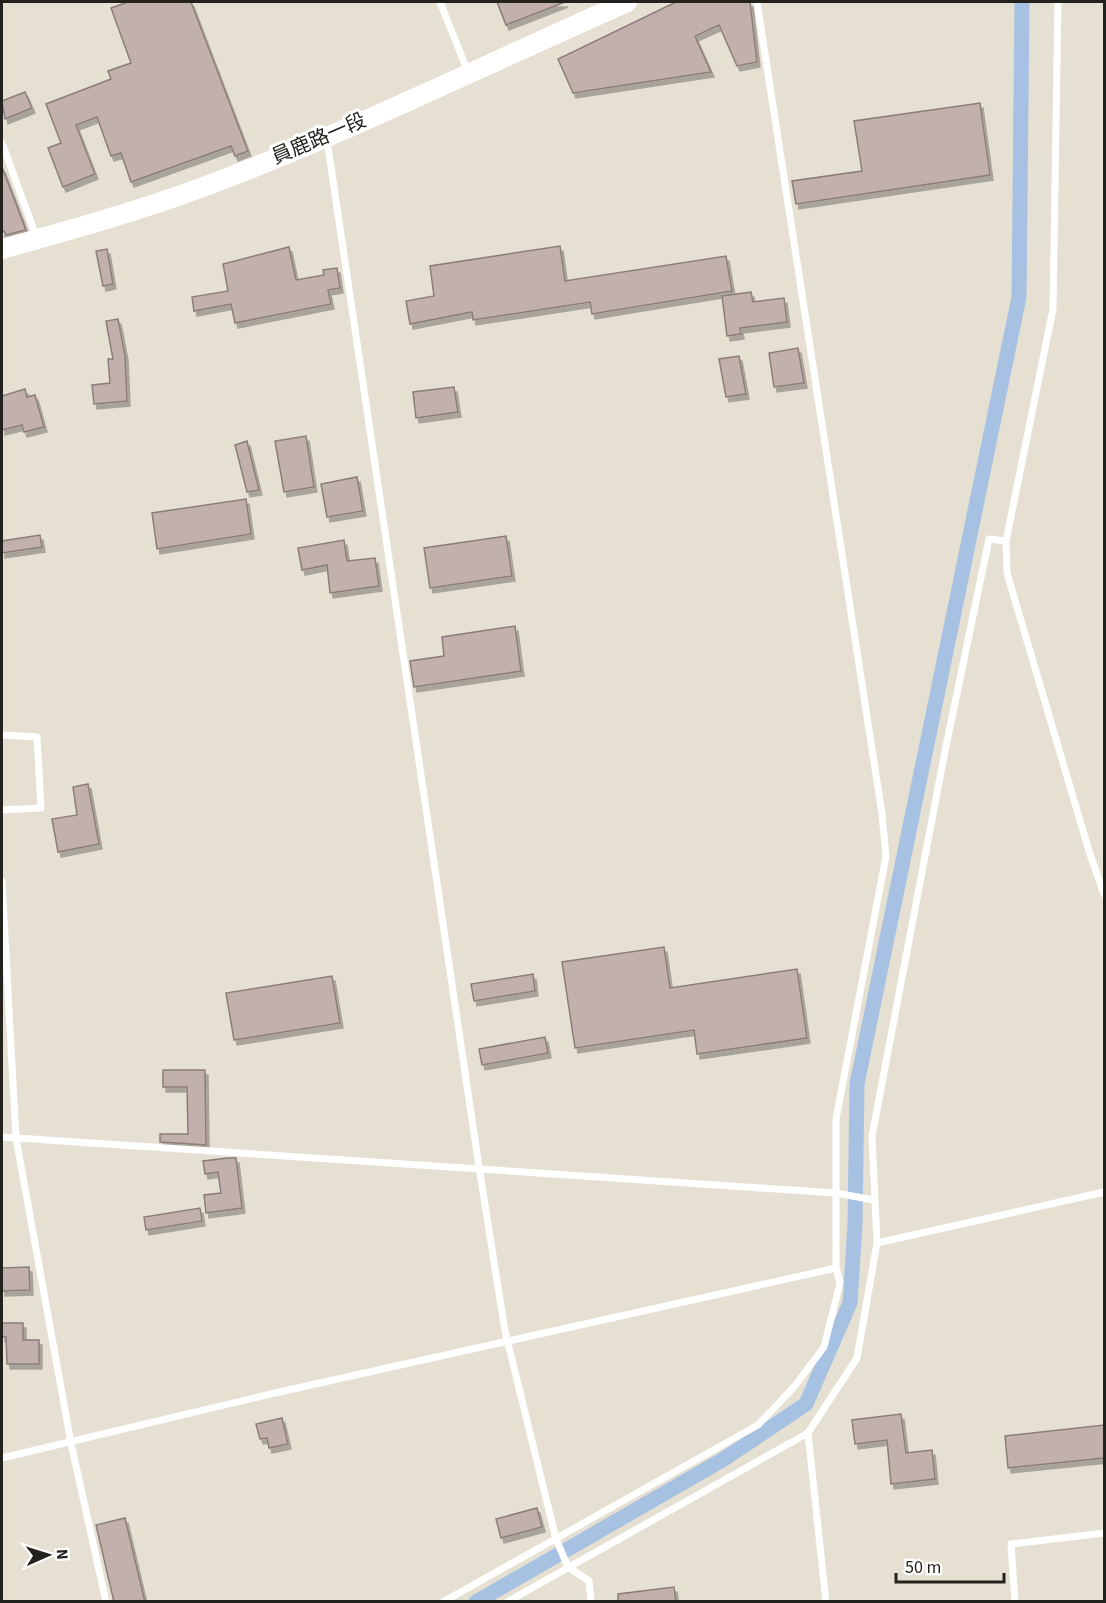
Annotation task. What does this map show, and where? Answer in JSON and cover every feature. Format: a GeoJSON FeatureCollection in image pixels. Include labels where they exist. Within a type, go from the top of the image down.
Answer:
{"type":"FeatureCollection","features":[{"type":"Feature","properties":{"kind":"main road","name":"員鹿路一段"},"geometry":{"type":"LineString","coordinates":[[2,249],[91,225],[205,186],[327,137],[627,2]]}},
{"type":"Feature","properties":{"kind":"lane"},"geometry":{"type":"LineString","coordinates":[[440,2],[468,73]]}},
{"type":"Feature","properties":{"kind":"lane"},"geometry":{"type":"LineString","coordinates":[[443,1602],[758,1425],[794,1387],[824,1347],[840,1284],[836,1268],[836,1119],[886,856],[882,814],[757,2]]}},
{"type":"Feature","properties":{"kind":"lane"},"geometry":{"type":"LineString","coordinates":[[1058,2],[1053,309],[1006,541],[1007,573],[1089,851],[1104,894]]}},
{"type":"Feature","properties":{"kind":"lane"},"geometry":{"type":"LineString","coordinates":[[327,137],[479,1167],[507,1341],[555,1539],[568,1567],[589,1581],[591,1602]]}},
{"type":"Feature","properties":{"kind":"lane"},"geometry":{"type":"LineString","coordinates":[[2,143],[38,239]]}},
{"type":"Feature","properties":{"kind":"lane"},"geometry":{"type":"LineString","coordinates":[[507,1602],[808,1433],[857,1358],[877,1243],[872,1136],[945,751],[989,539],[1006,541]]}},
{"type":"Feature","properties":{"kind":"lane"},"geometry":{"type":"LineString","coordinates":[[2,735],[37,737],[41,808],[2,810]]}},
{"type":"Feature","properties":{"kind":"lane"},"geometry":{"type":"LineString","coordinates":[[2,881],[16,1138],[71,1443],[106,1602]]}},
{"type":"Feature","properties":{"kind":"lane"},"geometry":{"type":"LineString","coordinates":[[2,1137],[479,1167],[836,1193],[874,1200]]}},
{"type":"Feature","properties":{"kind":"lane"},"geometry":{"type":"LineString","coordinates":[[877,1243],[1104,1192]]}},
{"type":"Feature","properties":{"kind":"lane"},"geometry":{"type":"LineString","coordinates":[[2,1458],[275,1393],[836,1268]]}},
{"type":"Feature","properties":{"kind":"lane"},"geometry":{"type":"LineString","coordinates":[[808,1433],[826,1602]]}},
{"type":"Feature","properties":{"kind":"lane"},"geometry":{"type":"LineString","coordinates":[[1015,1602],[1011,1544],[1104,1533]]}},
{"type":"Feature","properties":{"kind":"building"},"geometry":{"type":"Polygon","coordinates":[[[128,2],[191,2],[248,151],[235,156],[231,146],[131,182],[121,153],[111,156],[97,117],[76,125],[95,174],[63,187],[48,148],[61,143],[46,104],[111,79],[108,71],[131,63],[111,8],[128,2]]]}},
{"type":"Feature","properties":{"kind":"building"},"geometry":{"type":"Polygon","coordinates":[[[497,2],[565,2],[506,25],[497,2]]]}},
{"type":"Feature","properties":{"kind":"building"},"geometry":{"type":"Polygon","coordinates":[[[676,2],[750,2],[757,62],[737,66],[719,25],[695,36],[711,72],[573,93],[558,59],[676,2]]]}},
{"type":"Feature","properties":{"kind":"building"},"geometry":{"type":"Polygon","coordinates":[[[25,92],[32,108],[5,119],[2,101],[25,92]]]}},
{"type":"Feature","properties":{"kind":"building"},"geometry":{"type":"Polygon","coordinates":[[[980,103],[990,175],[796,204],[792,181],[862,171],[854,121],[980,103]]]}},
{"type":"Feature","properties":{"kind":"building"},"geometry":{"type":"Polygon","coordinates":[[[2,167],[26,230],[6,235],[4,231],[2,232],[2,167]]]}},
{"type":"Feature","properties":{"kind":"building"},"geometry":{"type":"Polygon","coordinates":[[[560,246],[565,281],[726,256],[732,291],[592,314],[590,302],[473,320],[472,312],[410,324],[406,301],[434,296],[430,266],[560,246]]]}},
{"type":"Feature","properties":{"kind":"building"},"geometry":{"type":"Polygon","coordinates":[[[289,247],[296,280],[324,275],[323,270],[337,268],[340,288],[328,290],[331,304],[235,323],[231,304],[194,311],[192,297],[228,291],[223,264],[289,247]]]}},
{"type":"Feature","properties":{"kind":"building"},"geometry":{"type":"Polygon","coordinates":[[[107,249],[113,284],[103,286],[96,251],[107,249]]]}},
{"type":"Feature","properties":{"kind":"building"},"geometry":{"type":"Polygon","coordinates":[[[751,292],[753,302],[784,298],[787,322],[740,328],[741,334],[727,336],[722,296],[751,292]]]}},
{"type":"Feature","properties":{"kind":"building"},"geometry":{"type":"Polygon","coordinates":[[[118,319],[125,355],[127,401],[94,404],[92,385],[110,383],[108,359],[113,359],[106,321],[118,319]]]}},
{"type":"Feature","properties":{"kind":"building"},"geometry":{"type":"Polygon","coordinates":[[[798,348],[804,383],[774,387],[769,353],[798,348]]]}},
{"type":"Feature","properties":{"kind":"building"},"geometry":{"type":"Polygon","coordinates":[[[739,356],[746,394],[726,397],[719,359],[739,356]]]}},
{"type":"Feature","properties":{"kind":"building"},"geometry":{"type":"Polygon","coordinates":[[[454,387],[458,412],[416,418],[413,392],[454,387]]]}},
{"type":"Feature","properties":{"kind":"building"},"geometry":{"type":"Polygon","coordinates":[[[25,389],[27,397],[35,395],[44,427],[24,432],[22,425],[2,430],[2,396],[25,389]]]}},
{"type":"Feature","properties":{"kind":"building"},"geometry":{"type":"Polygon","coordinates":[[[306,436],[314,487],[284,492],[275,441],[306,436]]]}},
{"type":"Feature","properties":{"kind":"building"},"geometry":{"type":"Polygon","coordinates":[[[247,441],[259,490],[247,492],[235,445],[247,441]]]}},
{"type":"Feature","properties":{"kind":"building"},"geometry":{"type":"Polygon","coordinates":[[[357,477],[363,511],[327,517],[321,484],[357,477]]]}},
{"type":"Feature","properties":{"kind":"building"},"geometry":{"type":"Polygon","coordinates":[[[246,499],[251,534],[157,549],[152,513],[246,499]]]}},
{"type":"Feature","properties":{"kind":"building"},"geometry":{"type":"Polygon","coordinates":[[[40,535],[42,547],[2,553],[2,541],[40,535]]]}},
{"type":"Feature","properties":{"kind":"building"},"geometry":{"type":"Polygon","coordinates":[[[506,536],[512,576],[430,588],[424,548],[506,536]]]}},
{"type":"Feature","properties":{"kind":"building"},"geometry":{"type":"Polygon","coordinates":[[[344,540],[347,561],[375,558],[379,586],[330,593],[327,565],[302,570],[298,548],[344,540]]]}},
{"type":"Feature","properties":{"kind":"building"},"geometry":{"type":"Polygon","coordinates":[[[515,626],[521,671],[414,687],[410,661],[444,656],[442,637],[515,626]]]}},
{"type":"Feature","properties":{"kind":"building"},"geometry":{"type":"Polygon","coordinates":[[[88,784],[99,844],[58,852],[52,819],[77,815],[73,787],[88,784]]]}},
{"type":"Feature","properties":{"kind":"building"},"geometry":{"type":"Polygon","coordinates":[[[664,947],[670,988],[797,969],[807,1038],[697,1054],[694,1030],[575,1048],[562,962],[664,947]]]}},
{"type":"Feature","properties":{"kind":"building"},"geometry":{"type":"Polygon","coordinates":[[[533,974],[535,991],[474,1001],[471,984],[533,974]]]}},
{"type":"Feature","properties":{"kind":"building"},"geometry":{"type":"Polygon","coordinates":[[[332,976],[340,1023],[234,1040],[226,993],[332,976]]]}},
{"type":"Feature","properties":{"kind":"building"},"geometry":{"type":"Polygon","coordinates":[[[545,1037],[548,1053],[482,1065],[479,1049],[545,1037]]]}},
{"type":"Feature","properties":{"kind":"building"},"geometry":{"type":"Polygon","coordinates":[[[163,1070],[205,1070],[206,1145],[160,1142],[160,1134],[188,1134],[187,1087],[163,1087],[163,1070]]]}},
{"type":"Feature","properties":{"kind":"building"},"geometry":{"type":"Polygon","coordinates":[[[236,1158],[242,1208],[206,1213],[204,1195],[221,1193],[218,1172],[205,1174],[203,1161],[236,1158]]]}},
{"type":"Feature","properties":{"kind":"building"},"geometry":{"type":"Polygon","coordinates":[[[200,1208],[202,1221],[146,1230],[144,1217],[200,1208]]]}},
{"type":"Feature","properties":{"kind":"building"},"geometry":{"type":"Polygon","coordinates":[[[29,1267],[30,1290],[2,1291],[2,1268],[29,1267]]]}},
{"type":"Feature","properties":{"kind":"building"},"geometry":{"type":"Polygon","coordinates":[[[2,1323],[23,1323],[23,1340],[39,1340],[39,1364],[7,1364],[6,1337],[2,1337],[2,1323]]]}},
{"type":"Feature","properties":{"kind":"building"},"geometry":{"type":"Polygon","coordinates":[[[901,1414],[906,1453],[932,1450],[935,1479],[891,1484],[887,1440],[855,1444],[852,1420],[901,1414]]]}},
{"type":"Feature","properties":{"kind":"building"},"geometry":{"type":"Polygon","coordinates":[[[282,1418],[288,1444],[269,1448],[267,1438],[260,1439],[256,1424],[282,1418]]]}},
{"type":"Feature","properties":{"kind":"building"},"geometry":{"type":"Polygon","coordinates":[[[1104,1425],[1104,1458],[1008,1468],[1005,1436],[1104,1425]]]}},
{"type":"Feature","properties":{"kind":"building"},"geometry":{"type":"Polygon","coordinates":[[[537,1508],[542,1527],[501,1538],[496,1519],[537,1508]]]}},
{"type":"Feature","properties":{"kind":"building"},"geometry":{"type":"Polygon","coordinates":[[[125,1518],[145,1602],[114,1602],[96,1525],[125,1518]]]}},
{"type":"Feature","properties":{"kind":"building"},"geometry":{"type":"Polygon","coordinates":[[[674,1587],[676,1602],[618,1602],[618,1594],[674,1587]]]}},
{"type":"Feature","properties":{"kind":"waterway"},"geometry":{"type":"LineString","coordinates":[[476,1602],[724,1459],[806,1404],[850,1303],[855,1225],[857,1084],[1019,297],[1022,2]]}}]}
